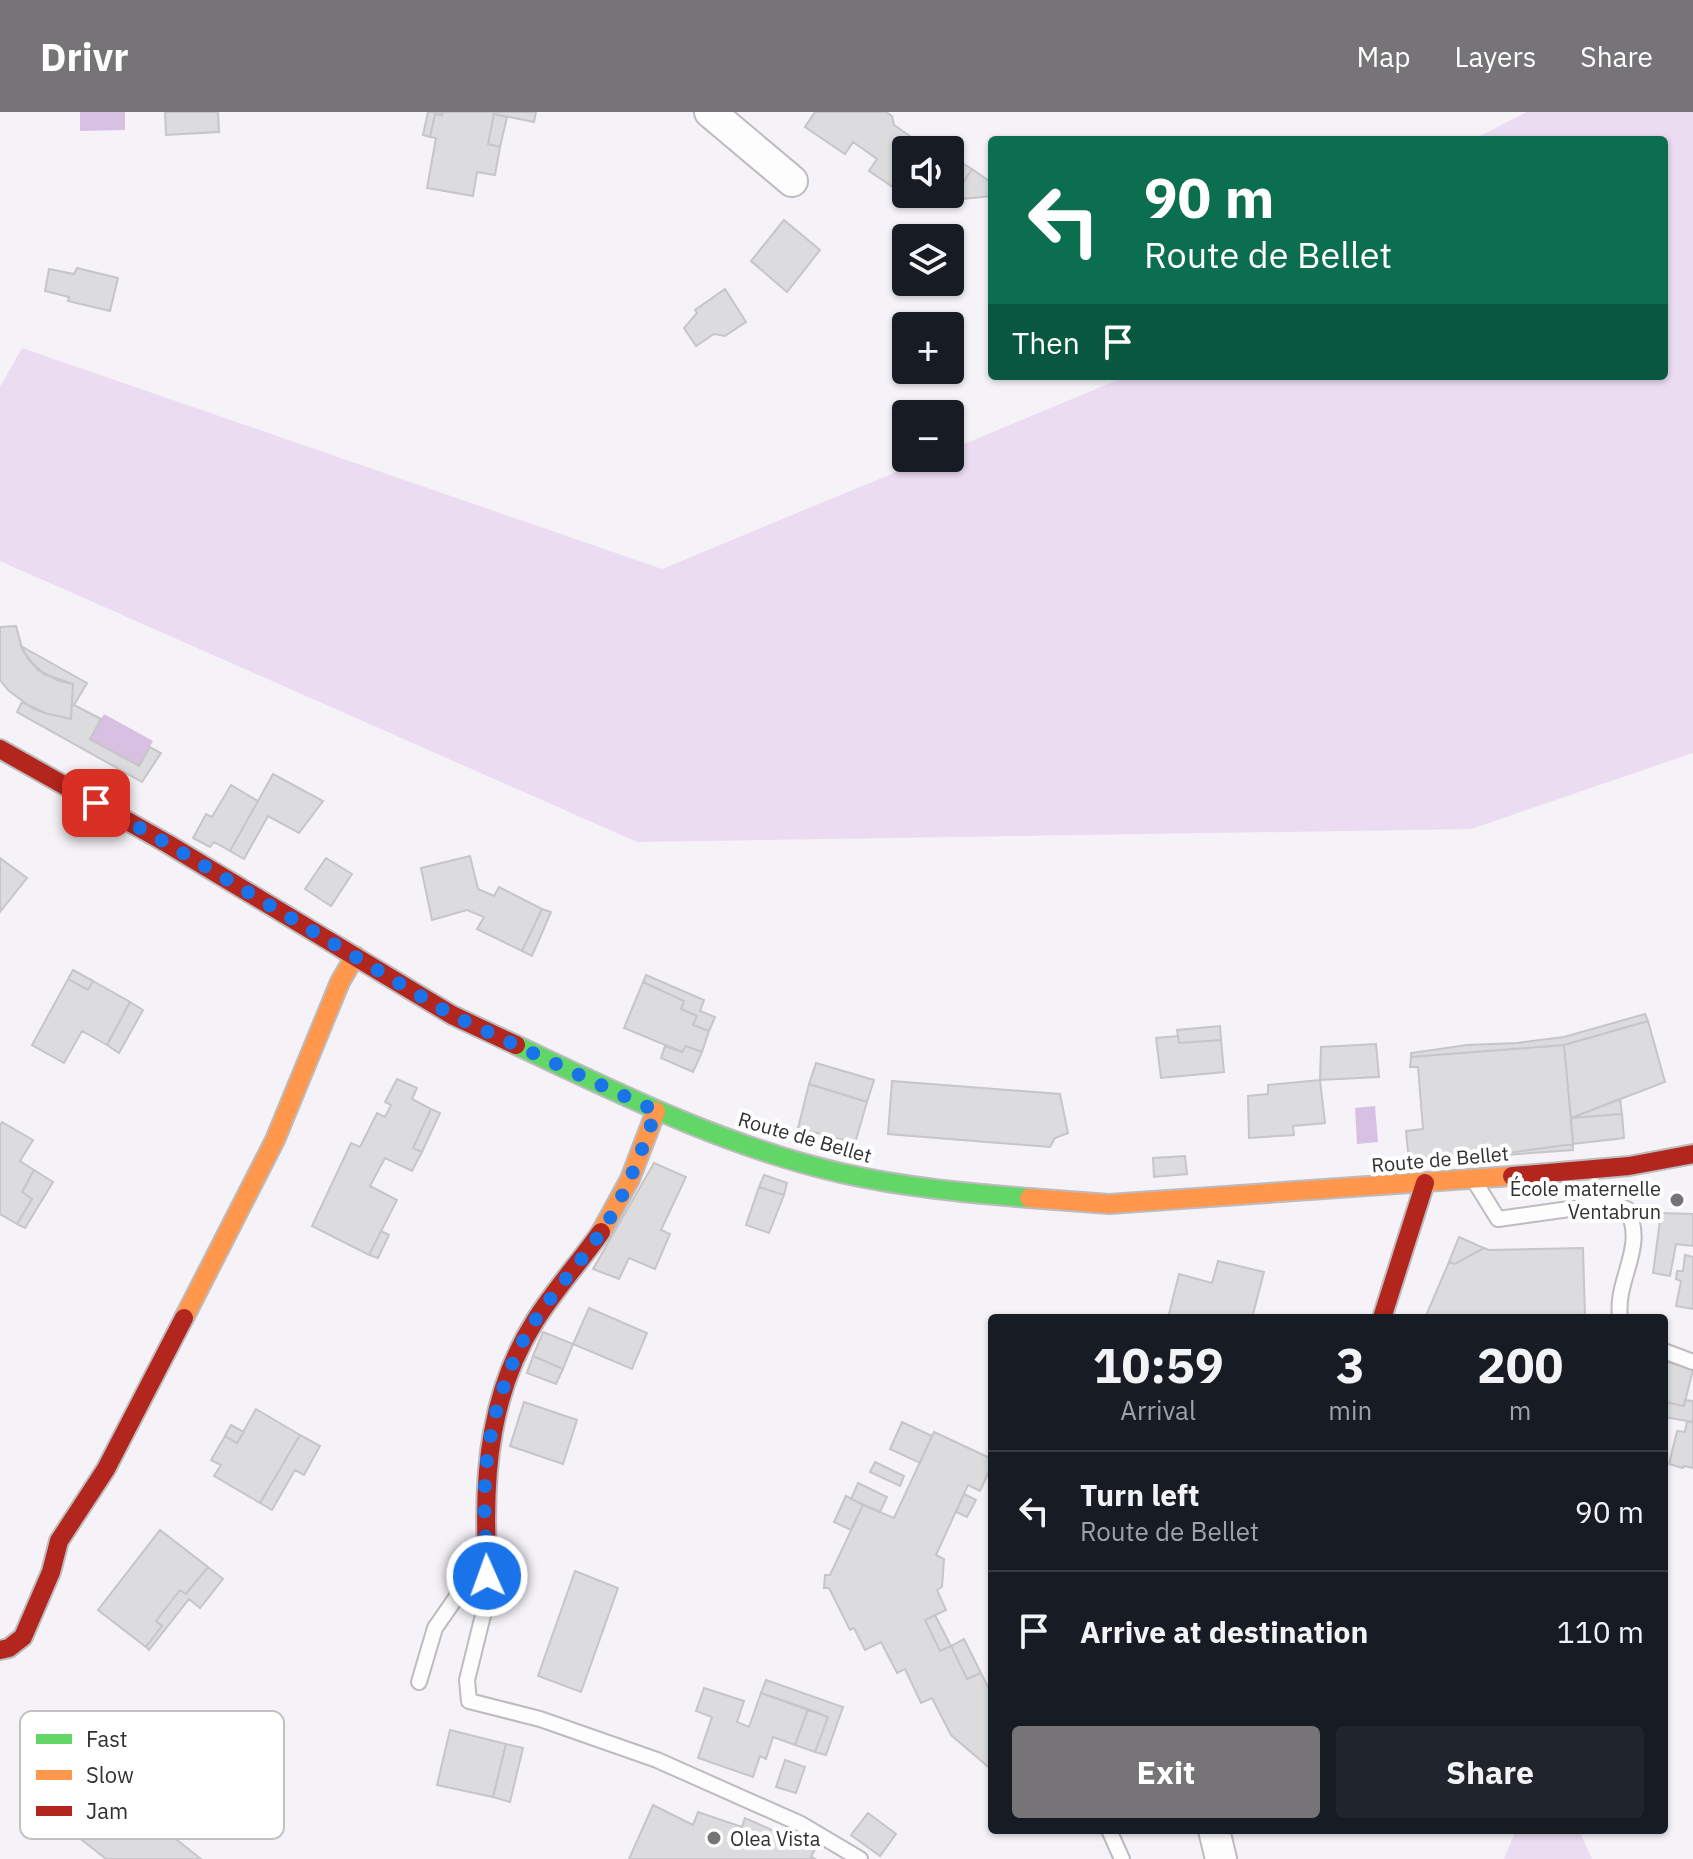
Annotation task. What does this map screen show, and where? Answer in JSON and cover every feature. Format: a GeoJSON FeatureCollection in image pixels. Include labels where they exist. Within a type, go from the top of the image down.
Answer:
{"type":"FeatureCollection","features":[{"type":"Feature","properties":{"kind":"street"},"geometry":{"type":"LineString","coordinates":[[710,112],[792,181]]}},
{"type":"Feature","properties":{"kind":"street","name":"Route de Bellet"},"geometry":{"type":"LineString","coordinates":[[0,749],[168,844],[452,1015],[656,1111],[758,1149],[840,1173],[941,1191],[1109,1204],[1629,1166],[1693,1154]]}},
{"type":"Feature","properties":{"kind":"street"},"geometry":{"type":"LineString","coordinates":[[0,1650],[9,1648],[23,1637],[51,1572],[59,1541],[112,1457],[275,1140],[340,982],[355,956]]}},
{"type":"Feature","properties":{"kind":"street"},"geometry":{"type":"LineString","coordinates":[[487,1552],[485,1482],[491,1438],[504,1386],[524,1339],[548,1299],[610,1219],[637,1164],[656,1111]]}},
{"type":"Feature","properties":{"kind":"street"},"geometry":{"type":"LineString","coordinates":[[1383,1314],[1425,1183]]}},
{"type":"Feature","properties":{"kind":"street"},"geometry":{"type":"LineString","coordinates":[[1215,1834],[1221,1859]]}},
{"type":"Feature","properties":{"kind":"lane"},"geometry":{"type":"LineString","coordinates":[[1472,1178],[1498,1219],[1612,1203],[1627,1209],[1636,1238],[1619,1303],[1620,1314]]}},
{"type":"Feature","properties":{"kind":"lane"},"geometry":{"type":"LineString","coordinates":[[1668,1353],[1693,1362]]}},
{"type":"Feature","properties":{"kind":"lane"},"geometry":{"type":"LineString","coordinates":[[419,1682],[435,1628],[487,1552]]}},
{"type":"Feature","properties":{"kind":"lane"},"geometry":{"type":"LineString","coordinates":[[487,1552],[487,1599],[467,1680],[469,1701],[540,1719],[657,1760],[801,1824],[860,1859]]}},
{"type":"Feature","properties":{"kind":"lane"},"geometry":{"type":"LineString","coordinates":[[1111,1834],[1122,1859]]}},
{"type":"Feature","properties":{"kind":"shaded area"},"geometry":{"type":"Polygon","coordinates":[[[80,112],[125,112],[125,130],[80,131],[80,112]]]}},
{"type":"Feature","properties":{"kind":"shaded area"},"geometry":{"type":"Polygon","coordinates":[[[1527,112],[1693,112],[1693,753],[1471,829],[637,842],[0,561],[0,387],[22,348],[662,569],[896,472],[964,472],[964,444],[1117,380],[1668,380],[1668,136],[1480,136],[1527,112]]]}},
{"type":"Feature","properties":{"kind":"shaded area"},"geometry":{"type":"Polygon","coordinates":[[[104,714],[153,741],[139,766],[90,739],[104,714]]]}},
{"type":"Feature","properties":{"kind":"shaded area"},"geometry":{"type":"Polygon","coordinates":[[[1375,1106],[1378,1142],[1357,1144],[1355,1108],[1375,1106]]]}},
{"type":"Feature","properties":{"kind":"shaded area"},"geometry":{"type":"Polygon","coordinates":[[[1514,1834],[1581,1834],[1592,1859],[1504,1859],[1514,1834]]]}},
{"type":"Feature","properties":{"kind":"building"},"geometry":{"type":"Polygon","coordinates":[[[165,112],[218,112],[219,132],[166,135],[165,112]]]}},
{"type":"Feature","properties":{"kind":"building"},"geometry":{"type":"Polygon","coordinates":[[[428,112],[442,112],[442,115],[435,114],[430,137],[423,135],[428,112]]]}},
{"type":"Feature","properties":{"kind":"building"},"geometry":{"type":"Polygon","coordinates":[[[442,112],[536,112],[534,122],[494,114],[488,144],[500,147],[495,175],[477,172],[473,196],[427,188],[436,138],[430,137],[435,114],[442,115],[442,112]]]}},
{"type":"Feature","properties":{"kind":"building"},"geometry":{"type":"Polygon","coordinates":[[[815,112],[886,112],[892,116],[894,125],[910,136],[892,136],[892,186],[869,171],[877,159],[853,142],[845,154],[805,127],[815,112]]]}},
{"type":"Feature","properties":{"kind":"building"},"geometry":{"type":"Polygon","coordinates":[[[494,114],[507,117],[500,147],[488,144],[494,114]]]}},
{"type":"Feature","properties":{"kind":"building"},"geometry":{"type":"Polygon","coordinates":[[[964,164],[972,169],[964,181],[964,164]]]}},
{"type":"Feature","properties":{"kind":"building"},"geometry":{"type":"Polygon","coordinates":[[[972,169],[988,180],[988,196],[964,199],[964,181],[972,169]]]}},
{"type":"Feature","properties":{"kind":"building"},"geometry":{"type":"Polygon","coordinates":[[[784,220],[820,250],[787,292],[751,261],[784,220]]]}},
{"type":"Feature","properties":{"kind":"building"},"geometry":{"type":"Polygon","coordinates":[[[77,268],[118,278],[110,311],[68,301],[69,297],[45,291],[49,269],[74,274],[77,268]]]}},
{"type":"Feature","properties":{"kind":"building"},"geometry":{"type":"Polygon","coordinates":[[[725,289],[746,322],[725,336],[714,334],[696,346],[684,328],[697,313],[695,310],[725,289]]]}},
{"type":"Feature","properties":{"kind":"building"},"geometry":{"type":"Polygon","coordinates":[[[16,626],[23,651],[38,670],[59,681],[73,684],[71,719],[32,708],[0,680],[0,627],[16,626]]]}},
{"type":"Feature","properties":{"kind":"building"},"geometry":{"type":"Polygon","coordinates":[[[21,646],[87,683],[74,705],[101,719],[90,739],[139,766],[150,747],[161,753],[142,782],[17,712],[22,702],[45,713],[71,719],[73,684],[44,674],[29,660],[21,646]]]}},
{"type":"Feature","properties":{"kind":"building"},"geometry":{"type":"Polygon","coordinates":[[[273,774],[323,801],[299,833],[268,816],[244,859],[230,851],[273,774]]]}},
{"type":"Feature","properties":{"kind":"building"},"geometry":{"type":"Polygon","coordinates":[[[231,785],[258,801],[230,851],[214,842],[210,847],[193,838],[206,814],[212,817],[231,785]]]}},
{"type":"Feature","properties":{"kind":"building"},"geometry":{"type":"Polygon","coordinates":[[[470,856],[478,889],[494,896],[499,887],[542,909],[522,951],[477,929],[484,917],[467,910],[432,920],[421,868],[470,856]]]}},
{"type":"Feature","properties":{"kind":"building"},"geometry":{"type":"Polygon","coordinates":[[[0,858],[27,878],[0,912],[0,858]]]}},
{"type":"Feature","properties":{"kind":"building"},"geometry":{"type":"Polygon","coordinates":[[[326,858],[352,874],[331,906],[305,889],[326,858]]]}},
{"type":"Feature","properties":{"kind":"building"},"geometry":{"type":"Polygon","coordinates":[[[542,909],[551,912],[532,956],[522,951],[542,909]]]}},
{"type":"Feature","properties":{"kind":"building"},"geometry":{"type":"Polygon","coordinates":[[[73,970],[93,981],[88,990],[68,979],[73,970]]]}},
{"type":"Feature","properties":{"kind":"building"},"geometry":{"type":"Polygon","coordinates":[[[646,975],[704,1000],[700,1011],[715,1017],[709,1031],[693,1025],[697,1016],[681,1009],[684,1001],[643,982],[646,975]]]}},
{"type":"Feature","properties":{"kind":"building"},"geometry":{"type":"Polygon","coordinates":[[[68,979],[88,990],[93,981],[130,1002],[107,1045],[82,1031],[64,1063],[32,1045],[68,979]]]}},
{"type":"Feature","properties":{"kind":"building"},"geometry":{"type":"Polygon","coordinates":[[[643,982],[684,1001],[681,1009],[697,1016],[693,1025],[709,1031],[702,1052],[686,1046],[682,1052],[624,1028],[643,982]]]}},
{"type":"Feature","properties":{"kind":"building"},"geometry":{"type":"Polygon","coordinates":[[[130,1002],[143,1010],[119,1053],[107,1045],[130,1002]]]}},
{"type":"Feature","properties":{"kind":"building"},"geometry":{"type":"Polygon","coordinates":[[[1645,1014],[1648,1021],[1564,1045],[1411,1057],[1411,1053],[1467,1045],[1564,1037],[1645,1014]]]}},
{"type":"Feature","properties":{"kind":"building"},"geometry":{"type":"Polygon","coordinates":[[[1648,1021],[1665,1082],[1571,1118],[1564,1045],[1648,1021]]]}},
{"type":"Feature","properties":{"kind":"building"},"geometry":{"type":"Polygon","coordinates":[[[1220,1026],[1221,1040],[1179,1043],[1177,1030],[1220,1026]]]}},
{"type":"Feature","properties":{"kind":"building"},"geometry":{"type":"Polygon","coordinates":[[[1178,1036],[1179,1043],[1221,1040],[1224,1072],[1161,1078],[1156,1038],[1178,1036]]]}},
{"type":"Feature","properties":{"kind":"building"},"geometry":{"type":"Polygon","coordinates":[[[1376,1044],[1379,1077],[1320,1080],[1321,1047],[1376,1044]]]}},
{"type":"Feature","properties":{"kind":"building"},"geometry":{"type":"Polygon","coordinates":[[[1564,1045],[1573,1144],[1478,1157],[1409,1162],[1406,1131],[1423,1129],[1418,1067],[1410,1067],[1411,1057],[1564,1045]]]}},
{"type":"Feature","properties":{"kind":"building"},"geometry":{"type":"Polygon","coordinates":[[[665,1046],[682,1052],[686,1046],[702,1052],[693,1072],[661,1058],[665,1046]]]}},
{"type":"Feature","properties":{"kind":"building"},"geometry":{"type":"Polygon","coordinates":[[[816,1063],[874,1080],[867,1102],[809,1084],[816,1063]]]}},
{"type":"Feature","properties":{"kind":"building"},"geometry":{"type":"Polygon","coordinates":[[[397,1079],[417,1088],[412,1099],[431,1109],[413,1148],[422,1152],[412,1171],[385,1158],[370,1186],[397,1200],[369,1255],[312,1226],[351,1143],[360,1147],[377,1113],[385,1117],[391,1105],[385,1102],[397,1079]]]}},
{"type":"Feature","properties":{"kind":"building"},"geometry":{"type":"Polygon","coordinates":[[[1320,1080],[1325,1123],[1293,1126],[1294,1135],[1249,1138],[1248,1096],[1268,1094],[1268,1085],[1320,1080]]]}},
{"type":"Feature","properties":{"kind":"building"},"geometry":{"type":"Polygon","coordinates":[[[892,1081],[1060,1094],[1068,1133],[1055,1138],[1050,1147],[888,1134],[892,1081]]]}},
{"type":"Feature","properties":{"kind":"building"},"geometry":{"type":"Polygon","coordinates":[[[809,1084],[867,1102],[855,1143],[798,1128],[809,1084]]]}},
{"type":"Feature","properties":{"kind":"building"},"geometry":{"type":"Polygon","coordinates":[[[1620,1099],[1622,1114],[1571,1118],[1620,1099]]]}},
{"type":"Feature","properties":{"kind":"building"},"geometry":{"type":"Polygon","coordinates":[[[431,1109],[440,1113],[422,1152],[413,1148],[431,1109]]]}},
{"type":"Feature","properties":{"kind":"building"},"geometry":{"type":"Polygon","coordinates":[[[1622,1114],[1624,1138],[1573,1144],[1571,1118],[1622,1114]]]}},
{"type":"Feature","properties":{"kind":"building"},"geometry":{"type":"Polygon","coordinates":[[[2,1122],[33,1140],[20,1161],[34,1170],[22,1192],[32,1199],[17,1224],[0,1214],[2,1122]]]}},
{"type":"Feature","properties":{"kind":"building"},"geometry":{"type":"Polygon","coordinates":[[[1573,1144],[1573,1150],[1478,1157],[1573,1144]]]}},
{"type":"Feature","properties":{"kind":"building"},"geometry":{"type":"Polygon","coordinates":[[[1185,1156],[1187,1174],[1154,1177],[1153,1158],[1185,1156]]]}},
{"type":"Feature","properties":{"kind":"building"},"geometry":{"type":"Polygon","coordinates":[[[654,1163],[686,1177],[661,1230],[670,1234],[655,1269],[629,1258],[619,1279],[593,1269],[654,1163]]]}},
{"type":"Feature","properties":{"kind":"building"},"geometry":{"type":"Polygon","coordinates":[[[34,1170],[53,1182],[25,1228],[17,1224],[32,1199],[22,1192],[34,1170]]]}},
{"type":"Feature","properties":{"kind":"building"},"geometry":{"type":"Polygon","coordinates":[[[764,1175],[787,1183],[784,1195],[759,1187],[764,1175]]]}},
{"type":"Feature","properties":{"kind":"building"},"geometry":{"type":"Polygon","coordinates":[[[759,1187],[784,1195],[769,1233],[746,1225],[759,1187]]]}},
{"type":"Feature","properties":{"kind":"building"},"geometry":{"type":"Polygon","coordinates":[[[1661,1213],[1693,1214],[1693,1246],[1676,1244],[1670,1276],[1653,1273],[1661,1213]]]}},
{"type":"Feature","properties":{"kind":"building"},"geometry":{"type":"Polygon","coordinates":[[[381,1231],[389,1235],[378,1258],[369,1255],[381,1231]]]}},
{"type":"Feature","properties":{"kind":"building"},"geometry":{"type":"Polygon","coordinates":[[[1459,1237],[1484,1248],[1455,1264],[1449,1262],[1459,1237]]]}},
{"type":"Feature","properties":{"kind":"building"},"geometry":{"type":"Polygon","coordinates":[[[1484,1248],[1583,1248],[1585,1314],[1427,1314],[1449,1262],[1455,1264],[1484,1248]]]}},
{"type":"Feature","properties":{"kind":"building"},"geometry":{"type":"Polygon","coordinates":[[[1685,1255],[1693,1257],[1693,1309],[1676,1306],[1681,1281],[1676,1279],[1677,1271],[1683,1271],[1685,1255]]]}},
{"type":"Feature","properties":{"kind":"building"},"geometry":{"type":"Polygon","coordinates":[[[1218,1261],[1264,1272],[1253,1314],[1169,1314],[1179,1274],[1212,1283],[1218,1261]]]}},
{"type":"Feature","properties":{"kind":"building"},"geometry":{"type":"Polygon","coordinates":[[[589,1308],[647,1333],[632,1369],[573,1344],[589,1308]]]}},
{"type":"Feature","properties":{"kind":"building"},"geometry":{"type":"Polygon","coordinates":[[[543,1332],[573,1344],[563,1369],[533,1356],[543,1332]]]}},
{"type":"Feature","properties":{"kind":"building"},"geometry":{"type":"Polygon","coordinates":[[[533,1356],[563,1369],[556,1384],[527,1373],[533,1356]]]}},
{"type":"Feature","properties":{"kind":"building"},"geometry":{"type":"Polygon","coordinates":[[[1668,1362],[1693,1369],[1684,1406],[1668,1403],[1668,1362]]]}},
{"type":"Feature","properties":{"kind":"building"},"geometry":{"type":"Polygon","coordinates":[[[1685,1400],[1693,1401],[1693,1422],[1668,1418],[1668,1402],[1684,1406],[1685,1400]]]}},
{"type":"Feature","properties":{"kind":"building"},"geometry":{"type":"Polygon","coordinates":[[[524,1402],[577,1420],[563,1464],[510,1446],[524,1402]]]}},
{"type":"Feature","properties":{"kind":"building"},"geometry":{"type":"Polygon","coordinates":[[[256,1409],[300,1435],[260,1503],[214,1476],[221,1465],[211,1460],[225,1436],[237,1443],[256,1409]]]}},
{"type":"Feature","properties":{"kind":"building"},"geometry":{"type":"Polygon","coordinates":[[[1687,1421],[1693,1422],[1693,1468],[1669,1464],[1677,1431],[1685,1432],[1687,1421]]]}},
{"type":"Feature","properties":{"kind":"building"},"geometry":{"type":"Polygon","coordinates":[[[902,1422],[932,1436],[920,1463],[890,1449],[902,1422]]]}},
{"type":"Feature","properties":{"kind":"building"},"geometry":{"type":"Polygon","coordinates":[[[231,1425],[244,1432],[237,1443],[225,1436],[231,1425]]]}},
{"type":"Feature","properties":{"kind":"building"},"geometry":{"type":"Polygon","coordinates":[[[934,1432],[988,1457],[988,1474],[980,1491],[968,1485],[936,1555],[944,1559],[942,1587],[937,1590],[946,1610],[925,1620],[940,1651],[951,1646],[967,1679],[981,1673],[988,1687],[988,1767],[951,1735],[932,1698],[921,1703],[905,1669],[897,1673],[881,1642],[865,1650],[854,1628],[850,1630],[829,1588],[824,1588],[825,1575],[830,1575],[863,1505],[894,1518],[934,1432]]]}},
{"type":"Feature","properties":{"kind":"building"},"geometry":{"type":"Polygon","coordinates":[[[300,1435],[320,1446],[304,1475],[295,1470],[272,1510],[260,1503],[300,1435]]]}},
{"type":"Feature","properties":{"kind":"building"},"geometry":{"type":"Polygon","coordinates":[[[875,1462],[904,1476],[900,1486],[870,1472],[875,1462]]]}},
{"type":"Feature","properties":{"kind":"building"},"geometry":{"type":"Polygon","coordinates":[[[858,1483],[887,1497],[880,1512],[851,1499],[858,1483]]]}},
{"type":"Feature","properties":{"kind":"building"},"geometry":{"type":"Polygon","coordinates":[[[964,1494],[976,1500],[967,1517],[956,1512],[964,1494]]]}},
{"type":"Feature","properties":{"kind":"building"},"geometry":{"type":"Polygon","coordinates":[[[846,1496],[863,1505],[851,1530],[834,1522],[846,1496]]]}},
{"type":"Feature","properties":{"kind":"building"},"geometry":{"type":"Polygon","coordinates":[[[160,1530],[208,1567],[186,1594],[180,1590],[156,1621],[162,1626],[146,1647],[98,1610],[160,1530]]]}},
{"type":"Feature","properties":{"kind":"building"},"geometry":{"type":"Polygon","coordinates":[[[208,1567],[223,1579],[200,1608],[189,1599],[149,1650],[146,1647],[162,1626],[156,1621],[180,1590],[186,1594],[208,1567]]]}},
{"type":"Feature","properties":{"kind":"building"},"geometry":{"type":"Polygon","coordinates":[[[575,1571],[618,1588],[581,1692],[538,1676],[575,1571]]]}},
{"type":"Feature","properties":{"kind":"building"},"geometry":{"type":"Polygon","coordinates":[[[935,1615],[951,1646],[940,1651],[925,1620],[935,1615]]]}},
{"type":"Feature","properties":{"kind":"building"},"geometry":{"type":"Polygon","coordinates":[[[964,1639],[981,1673],[967,1679],[951,1646],[964,1639]]]}},
{"type":"Feature","properties":{"kind":"building"},"geometry":{"type":"Polygon","coordinates":[[[766,1680],[843,1707],[826,1755],[815,1752],[828,1717],[761,1693],[766,1680]]]}},
{"type":"Feature","properties":{"kind":"building"},"geometry":{"type":"Polygon","coordinates":[[[704,1688],[744,1701],[737,1722],[749,1727],[761,1693],[808,1709],[795,1745],[773,1737],[766,1759],[760,1756],[753,1777],[698,1758],[712,1717],[696,1711],[704,1688]]]}},
{"type":"Feature","properties":{"kind":"building"},"geometry":{"type":"Polygon","coordinates":[[[808,1709],[828,1717],[815,1752],[795,1745],[808,1709]]]}},
{"type":"Feature","properties":{"kind":"building"},"geometry":{"type":"Polygon","coordinates":[[[450,1730],[506,1744],[493,1797],[437,1785],[450,1730]]]}},
{"type":"Feature","properties":{"kind":"building"},"geometry":{"type":"Polygon","coordinates":[[[506,1744],[523,1748],[510,1802],[493,1797],[506,1744]]]}},
{"type":"Feature","properties":{"kind":"building"},"geometry":{"type":"Polygon","coordinates":[[[785,1760],[805,1767],[796,1793],[776,1787],[785,1760]]]}},
{"type":"Feature","properties":{"kind":"building","name":"Olea Vista"},"geometry":{"type":"Polygon","coordinates":[[[653,1805],[693,1825],[698,1812],[742,1827],[745,1818],[815,1849],[811,1857],[816,1859],[629,1859],[653,1805]]]}},
{"type":"Feature","properties":{"kind":"building"},"geometry":{"type":"Polygon","coordinates":[[[868,1813],[896,1834],[880,1856],[851,1835],[868,1813]]]}},
{"type":"Feature","properties":{"kind":"building"},"geometry":{"type":"Polygon","coordinates":[[[81,1839],[176,1839],[201,1859],[106,1859],[81,1839]]]}},
{"type":"Feature","properties":{"kind":"traffic: fast"},"geometry":{"type":"LineString","coordinates":[[516,1045],[676,1118],[799,1162],[888,1182],[1029,1198]]}},
{"type":"Feature","properties":{"kind":"traffic: slow"},"geometry":{"type":"LineString","coordinates":[[184,1318],[275,1140],[340,982],[355,956]]}},
{"type":"Feature","properties":{"kind":"traffic: slow"},"geometry":{"type":"LineString","coordinates":[[601,1232],[630,1179],[656,1111]]}},
{"type":"Feature","properties":{"kind":"traffic: slow"},"geometry":{"type":"LineString","coordinates":[[1029,1198],[1109,1204],[1512,1176]]}},
{"type":"Feature","properties":{"kind":"traffic: jam"},"geometry":{"type":"LineString","coordinates":[[0,749],[168,844],[452,1015],[516,1045]]}},
{"type":"Feature","properties":{"kind":"traffic: jam"},"geometry":{"type":"LineString","coordinates":[[1512,1176],[1629,1166],[1693,1154]]}},
{"type":"Feature","properties":{"kind":"traffic: jam"},"geometry":{"type":"LineString","coordinates":[[1383,1314],[1425,1183]]}},
{"type":"Feature","properties":{"kind":"traffic: jam"},"geometry":{"type":"LineString","coordinates":[[487,1552],[489,1462],[499,1403],[508,1375],[535,1321],[601,1232]]}},
{"type":"Feature","properties":{"kind":"traffic: jam"},"geometry":{"type":"LineString","coordinates":[[0,1650],[9,1648],[23,1637],[51,1572],[59,1541],[106,1469],[184,1318]]}},
{"type":"Feature","properties":{"kind":"place","name":"École maternelle Ventabrun"},"geometry":{"type":"Point","coordinates":[1677,1200]}},
{"type":"Feature","properties":{"kind":"place","name":"Olea Vista"},"geometry":{"type":"Point","coordinates":[714,1838]}},
{"type":"Feature","properties":{"kind":"route"},"geometry":{"type":"LineString","coordinates":[[96,803],[452,1015],[656,1111],[637,1164],[610,1219],[548,1299],[524,1339],[504,1386],[491,1438],[485,1482],[487,1576]]}}]}
